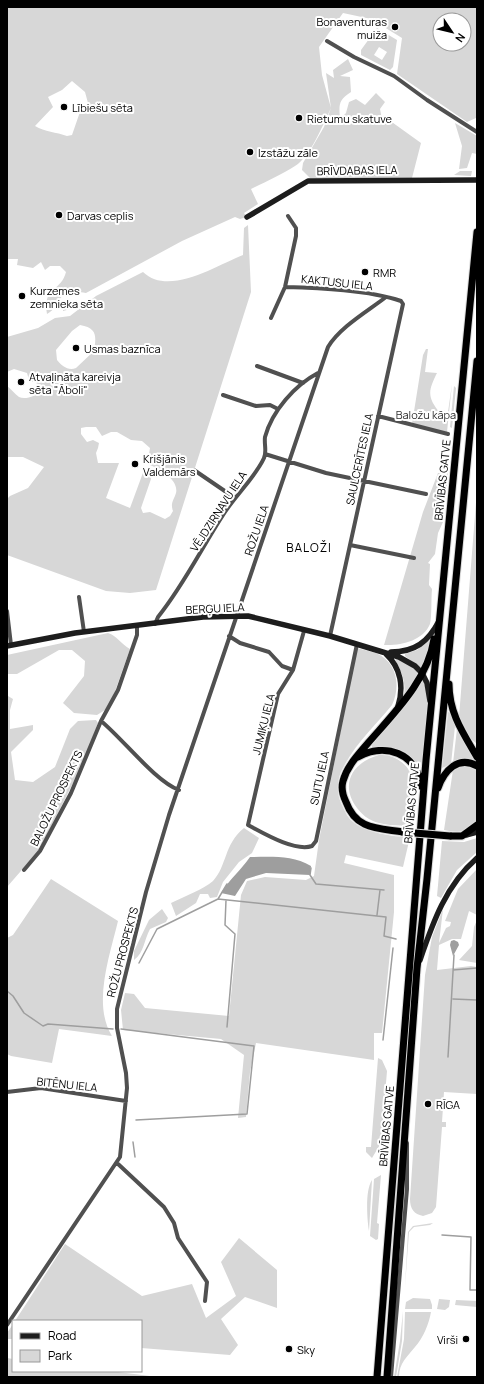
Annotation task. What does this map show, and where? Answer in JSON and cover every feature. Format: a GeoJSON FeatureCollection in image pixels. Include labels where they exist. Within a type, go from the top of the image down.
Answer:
{"type":"FeatureCollection","features":[{"type":"Feature","properties":{"kind":"highway","name":"BRĪVĪBAS GATVE"},"geometry":{"type":"LineString","coordinates":[[376,1377],[420,824],[477,232]]}},
{"type":"Feature","properties":{"kind":"highway","name":"BRĪVĪBAS GATVE"},"geometry":{"type":"LineString","coordinates":[[387,1377],[417,968],[477,361]]}},
{"type":"Feature","properties":{"kind":"highway"},"geometry":{"type":"LineString","coordinates":[[436,627],[433,646],[422,673],[398,708],[355,759],[342,783],[343,795],[350,813],[357,821],[368,826],[403,832],[462,836],[477,825]]}},
{"type":"Feature","properties":{"kind":"highway"},"geometry":{"type":"LineString","coordinates":[[448,651],[451,664],[449,696],[452,710],[457,722],[477,757]]}},
{"type":"Feature","properties":{"kind":"highway"},"geometry":{"type":"LineString","coordinates":[[355,759],[366,753],[379,750],[391,751],[402,755],[410,761],[416,769],[420,779],[418,815],[420,824]]}},
{"type":"Feature","properties":{"kind":"highway"},"geometry":{"type":"LineString","coordinates":[[434,797],[442,776],[451,766],[468,762],[477,766]]}},
{"type":"Feature","properties":{"kind":"main road","name":"BRĪVDABAS IELA"},"geometry":{"type":"LineString","coordinates":[[247,217],[308,181],[477,180]]}},
{"type":"Feature","properties":{"kind":"main road","name":"BERĢU IELA"},"geometry":{"type":"LineString","coordinates":[[9,646],[84,632],[236,615],[260,618],[384,652],[409,662],[422,673]]}},
{"type":"Feature","properties":{"kind":"main road"},"geometry":{"type":"LineString","coordinates":[[384,652],[401,652],[415,649],[429,638],[440,619]]}},
{"type":"Feature","properties":{"kind":"main road"},"geometry":{"type":"LineString","coordinates":[[384,652],[393,662],[401,680],[401,696],[398,708]]}},
{"type":"Feature","properties":{"kind":"main road"},"geometry":{"type":"LineString","coordinates":[[422,673],[427,683],[431,712]]}},
{"type":"Feature","properties":{"kind":"main road"},"geometry":{"type":"LineString","coordinates":[[469,743],[477,751]]}},
{"type":"Feature","properties":{"kind":"main road"},"geometry":{"type":"LineString","coordinates":[[462,836],[477,832]]}},
{"type":"Feature","properties":{"kind":"main road"},"geometry":{"type":"LineString","coordinates":[[417,968],[433,923],[445,897],[462,872],[477,858]]}},
{"type":"Feature","properties":{"kind":"street"},"geometry":{"type":"LineString","coordinates":[[327,41],[354,57],[394,76],[427,100],[477,132]]}},
{"type":"Feature","properties":{"kind":"street"},"geometry":{"type":"LineString","coordinates":[[271,318],[285,287],[296,236],[296,228],[288,216]]}},
{"type":"Feature","properties":{"kind":"street","name":"KAKTUSU IELA"},"geometry":{"type":"LineString","coordinates":[[285,287],[323,289],[386,297]]}},
{"type":"Feature","properties":{"kind":"street","name":"ROŽU IELA"},"geometry":{"type":"LineString","coordinates":[[178,792],[318,373],[333,339],[386,297]]}},
{"type":"Feature","properties":{"kind":"street","name":"SAULCERĪTES IELA"},"geometry":{"type":"LineString","coordinates":[[330,636],[402,304],[401,301],[386,297]]}},
{"type":"Feature","properties":{"kind":"street"},"geometry":{"type":"LineString","coordinates":[[257,366],[303,383]]}},
{"type":"Feature","properties":{"kind":"street"},"geometry":{"type":"LineString","coordinates":[[318,373],[303,383],[278,409],[269,426],[265,439],[265,454],[326,473],[426,494]]}},
{"type":"Feature","properties":{"kind":"street"},"geometry":{"type":"LineString","coordinates":[[223,395],[256,406],[270,405],[278,409]]}},
{"type":"Feature","properties":{"kind":"street"},"geometry":{"type":"LineString","coordinates":[[378,416],[448,434]]}},
{"type":"Feature","properties":{"kind":"street","name":"VĒJDZIRNAVU IELA"},"geometry":{"type":"LineString","coordinates":[[156,624],[158,618],[265,454]]}},
{"type":"Feature","properties":{"kind":"street"},"geometry":{"type":"LineString","coordinates":[[194,470],[235,498]]}},
{"type":"Feature","properties":{"kind":"street"},"geometry":{"type":"LineString","coordinates":[[350,545],[414,558]]}},
{"type":"Feature","properties":{"kind":"street"},"geometry":{"type":"LineString","coordinates":[[79,597],[84,632]]}},
{"type":"Feature","properties":{"kind":"street"},"geometry":{"type":"LineString","coordinates":[[7,611],[9,646]]}},
{"type":"Feature","properties":{"kind":"street"},"geometry":{"type":"LineString","coordinates":[[137,626],[136,635],[118,690],[101,721],[116,733],[155,773],[178,792]]}},
{"type":"Feature","properties":{"kind":"street","name":"JUMIĶU IELA"},"geometry":{"type":"LineString","coordinates":[[248,825],[278,694],[293,670],[304,631]]}},
{"type":"Feature","properties":{"kind":"street"},"geometry":{"type":"LineString","coordinates":[[229,636],[240,643],[269,652],[282,666],[293,670]]}},
{"type":"Feature","properties":{"kind":"street","name":"SUITU IELA"},"geometry":{"type":"LineString","coordinates":[[248,825],[270,836],[301,848],[312,846],[316,841],[357,644]]}},
{"type":"Feature","properties":{"kind":"street","name":"BALOŽU PROSPEKTS"},"geometry":{"type":"LineString","coordinates":[[24,870],[40,852],[71,793],[101,721]]}},
{"type":"Feature","properties":{"kind":"street","name":"ROŽU PROSPEKTS"},"geometry":{"type":"LineString","coordinates":[[7,1325],[118,1163],[120,1157],[126,1101],[126,1073],[117,1028],[117,1004],[152,871],[178,792]]}},
{"type":"Feature","properties":{"kind":"street","name":"BITĒNU IELA"},"geometry":{"type":"LineString","coordinates":[[7,1092],[41,1088],[126,1101]]}},
{"type":"Feature","properties":{"kind":"street"},"geometry":{"type":"LineString","coordinates":[[392,1377],[407,1189],[408,1158],[406,1131]]}},
{"type":"Feature","properties":{"kind":"street"},"geometry":{"type":"LineString","coordinates":[[118,1163],[164,1207],[174,1223],[178,1238],[207,1282],[205,1301]]}},
{"type":"Feature","properties":{"kind":"green space"},"geometry":{"type":"Polygon","coordinates":[[[7,7],[477,7],[476,118],[467,122],[397,74],[402,38],[371,19],[343,13],[319,47],[322,75],[331,108],[316,139],[301,161],[285,172],[251,189],[258,204],[244,213],[247,217],[240,219],[235,217],[182,241],[86,293],[75,292],[63,295],[56,306],[47,314],[46,305],[49,294],[64,278],[66,272],[60,266],[50,266],[45,270],[41,262],[33,268],[17,265],[18,259],[7,259],[7,7]],[[72,81],[62,90],[48,97],[53,107],[35,126],[43,130],[67,136],[72,135],[81,109],[88,103],[85,92],[72,81]]]}},
{"type":"Feature","properties":{"kind":"green space"},"geometry":{"type":"Polygon","coordinates":[[[377,28],[397,40],[393,67],[390,70],[361,55],[361,50],[377,28]],[[379,47],[374,55],[382,60],[387,52],[379,47]]]}},
{"type":"Feature","properties":{"kind":"green space"},"geometry":{"type":"Polygon","coordinates":[[[348,59],[353,70],[340,76],[350,77],[351,92],[340,103],[340,119],[346,113],[349,102],[356,99],[365,105],[376,93],[385,102],[380,109],[382,119],[389,120],[421,143],[412,178],[310,178],[302,170],[303,163],[324,127],[331,108],[326,73],[334,78],[333,70],[348,59]]]}},
{"type":"Feature","properties":{"kind":"green space"},"geometry":{"type":"Polygon","coordinates":[[[455,123],[477,136],[477,154],[472,153],[467,168],[459,169],[462,146],[455,123]]]}},
{"type":"Feature","properties":{"kind":"green space"},"geometry":{"type":"Polygon","coordinates":[[[460,171],[472,171],[471,176],[454,175],[460,171]]]}},
{"type":"Feature","properties":{"kind":"green space"},"geometry":{"type":"Polygon","coordinates":[[[248,225],[251,292],[156,590],[130,593],[106,591],[7,555],[7,499],[10,496],[28,488],[44,467],[23,457],[7,457],[7,386],[22,398],[31,397],[40,391],[38,384],[29,380],[27,373],[14,369],[7,372],[7,337],[38,328],[55,318],[70,316],[96,296],[143,272],[154,279],[166,281],[179,280],[193,277],[243,255],[244,228],[248,225]],[[80,325],[72,331],[56,350],[57,360],[63,366],[68,368],[76,368],[94,351],[95,337],[93,331],[86,326],[80,325]],[[96,427],[81,428],[81,434],[87,442],[93,440],[99,443],[96,453],[98,463],[119,463],[106,498],[130,508],[144,470],[150,473],[151,479],[141,508],[143,513],[150,512],[165,519],[170,516],[173,511],[172,504],[176,493],[175,484],[172,479],[159,469],[150,465],[148,460],[150,448],[142,441],[131,440],[117,432],[111,432],[102,436],[96,427]]]}},
{"type":"Feature","properties":{"kind":"green space"},"geometry":{"type":"Polygon","coordinates":[[[76,300],[78,303],[74,308],[63,311],[66,305],[76,300]]]}},
{"type":"Feature","properties":{"kind":"green space","name":"Baložu kāpa"},"geometry":{"type":"Polygon","coordinates":[[[426,349],[428,349],[425,372],[437,373],[430,394],[433,403],[440,413],[442,410],[448,412],[452,384],[447,432],[412,424],[423,355],[426,349]]]}},
{"type":"Feature","properties":{"kind":"green space"},"geometry":{"type":"Polygon","coordinates":[[[454,386],[456,388],[452,428],[450,427],[454,386]]]}},
{"type":"Feature","properties":{"kind":"green space"},"geometry":{"type":"Polygon","coordinates":[[[438,473],[448,473],[443,522],[438,533],[435,554],[428,563],[430,564],[429,585],[432,589],[430,624],[427,630],[417,638],[397,645],[384,645],[423,512],[438,473]]]}},
{"type":"Feature","properties":{"kind":"green space"},"geometry":{"type":"Polygon","coordinates":[[[477,490],[477,744],[470,738],[459,717],[477,490]]]}},
{"type":"Feature","properties":{"kind":"green space"},"geometry":{"type":"Polygon","coordinates":[[[108,633],[130,649],[113,697],[105,710],[97,715],[74,713],[63,703],[84,676],[85,661],[72,650],[59,650],[17,674],[7,674],[7,655],[108,633]]]}},
{"type":"Feature","properties":{"kind":"green space"},"geometry":{"type":"Polygon","coordinates":[[[429,640],[432,642],[422,669],[405,656],[405,654],[417,650],[429,640]]]}},
{"type":"Feature","properties":{"kind":"green space"},"geometry":{"type":"Polygon","coordinates":[[[357,648],[376,653],[389,662],[395,675],[396,690],[392,705],[353,751],[343,768],[339,776],[339,799],[344,810],[352,821],[364,829],[380,834],[410,837],[403,867],[346,855],[344,863],[394,875],[394,912],[382,1033],[374,1033],[374,1060],[256,1043],[250,1072],[246,1117],[238,1118],[244,1055],[221,1039],[123,1030],[121,1010],[125,993],[134,994],[145,1008],[229,1016],[241,895],[247,881],[265,877],[306,880],[314,876],[319,840],[357,648]]]}},
{"type":"Feature","properties":{"kind":"green space"},"geometry":{"type":"Polygon","coordinates":[[[397,658],[406,662],[420,673],[404,696],[404,682],[395,660],[397,658]]]}},
{"type":"Feature","properties":{"kind":"green space"},"geometry":{"type":"Polygon","coordinates":[[[422,678],[426,687],[428,710],[421,769],[411,758],[400,751],[387,747],[373,748],[371,745],[422,678]]]}},
{"type":"Feature","properties":{"kind":"green space"},"geometry":{"type":"Polygon","coordinates":[[[8,696],[13,699],[10,710],[10,729],[33,725],[33,730],[11,752],[15,780],[33,782],[55,767],[70,729],[78,721],[96,720],[98,723],[83,763],[40,849],[7,887],[8,696]]]}},
{"type":"Feature","properties":{"kind":"green space"},"geometry":{"type":"Polygon","coordinates":[[[448,712],[451,713],[455,726],[451,764],[442,768],[448,712]]]}},
{"type":"Feature","properties":{"kind":"green space"},"geometry":{"type":"Polygon","coordinates":[[[457,729],[477,762],[477,763],[453,763],[457,729]]]}},
{"type":"Feature","properties":{"kind":"green space"},"geometry":{"type":"Polygon","coordinates":[[[379,755],[390,756],[397,759],[407,767],[411,774],[412,791],[409,818],[410,826],[375,822],[365,816],[357,808],[352,799],[349,791],[349,783],[352,775],[362,763],[379,755]]]}},
{"type":"Feature","properties":{"kind":"green space"},"geometry":{"type":"Polygon","coordinates":[[[467,765],[477,771],[477,821],[466,830],[454,832],[444,830],[453,770],[467,765]]]}},
{"type":"Feature","properties":{"kind":"green space"},"geometry":{"type":"Polygon","coordinates":[[[244,828],[259,838],[252,853],[239,862],[223,882],[217,897],[210,898],[208,894],[200,894],[196,903],[176,916],[171,903],[199,890],[213,881],[221,869],[233,841],[244,828]]]}},
{"type":"Feature","properties":{"kind":"green space"},"geometry":{"type":"Polygon","coordinates":[[[477,838],[477,852],[457,870],[441,898],[437,896],[442,841],[464,842],[477,838]]]}},
{"type":"Feature","properties":{"kind":"green space"},"geometry":{"type":"Polygon","coordinates":[[[477,869],[477,915],[469,911],[461,939],[452,939],[439,945],[437,970],[471,966],[477,967],[477,1094],[444,1092],[442,1122],[446,1122],[446,1127],[442,1127],[436,1207],[432,1213],[423,1216],[417,1214],[413,1210],[410,1199],[425,975],[432,937],[443,909],[439,943],[446,928],[450,926],[451,922],[445,921],[458,889],[477,869]]]}},
{"type":"Feature","properties":{"kind":"green space"},"geometry":{"type":"Polygon","coordinates":[[[51,879],[118,921],[107,964],[103,995],[103,1009],[106,1023],[112,1036],[59,1029],[52,1063],[7,1054],[7,938],[13,935],[51,879]]]}},
{"type":"Feature","properties":{"kind":"green space"},"geometry":{"type":"Polygon","coordinates":[[[162,909],[168,918],[166,922],[150,929],[140,954],[134,960],[134,951],[149,920],[162,909]]]}},
{"type":"Feature","properties":{"kind":"green space"},"geometry":{"type":"Polygon","coordinates":[[[477,920],[477,963],[459,960],[472,946],[474,927],[477,920]]]}},
{"type":"Feature","properties":{"kind":"green space"},"geometry":{"type":"Polygon","coordinates":[[[378,1058],[382,1060],[387,1071],[381,1143],[372,1158],[366,1152],[366,1147],[371,1147],[378,1058]]]}},
{"type":"Feature","properties":{"kind":"green space"},"geometry":{"type":"Polygon","coordinates":[[[381,1175],[377,1223],[379,1224],[378,1239],[376,1240],[370,1236],[374,1179],[381,1175]]]}},
{"type":"Feature","properties":{"kind":"green space"},"geometry":{"type":"Polygon","coordinates":[[[372,1180],[369,1231],[367,1197],[372,1180]]]}},
{"type":"Feature","properties":{"kind":"green space"},"geometry":{"type":"Polygon","coordinates":[[[433,1223],[430,1225],[414,1227],[409,1232],[405,1287],[408,1232],[413,1226],[433,1223]]]}},
{"type":"Feature","properties":{"kind":"green space"},"geometry":{"type":"Polygon","coordinates":[[[239,1238],[277,1270],[277,1308],[245,1297],[221,1319],[238,1345],[230,1355],[142,1348],[142,1320],[16,1320],[65,1244],[142,1296],[192,1284],[206,1318],[236,1296],[221,1262],[239,1238]]]}},
{"type":"Feature","properties":{"kind":"green space"},"geometry":{"type":"Polygon","coordinates":[[[413,1298],[430,1299],[432,1309],[405,1309],[406,1302],[413,1298]]]}},
{"type":"Feature","properties":{"kind":"green space"},"geometry":{"type":"Polygon","coordinates":[[[439,1299],[450,1300],[449,1307],[445,1310],[437,1309],[439,1299]]]}},
{"type":"Feature","properties":{"kind":"green space"},"geometry":{"type":"Polygon","coordinates":[[[456,1300],[477,1301],[477,1307],[455,1305],[456,1300]]]}},
{"type":"Feature","properties":{"kind":"green space"},"geometry":{"type":"Polygon","coordinates":[[[403,1311],[402,1341],[396,1377],[394,1377],[400,1341],[403,1311]]]}},
{"type":"Feature","properties":{"kind":"green space"},"geometry":{"type":"Polygon","coordinates":[[[405,1312],[431,1312],[423,1335],[404,1360],[400,1368],[399,1377],[397,1377],[404,1339],[405,1312]]]}},
{"type":"Feature","properties":{"kind":"green space"},"geometry":{"type":"Polygon","coordinates":[[[12,1326],[12,1339],[7,1339],[7,1333],[12,1326]]]}},
{"type":"Feature","properties":{"kind":"green space"},"geometry":{"type":"Polygon","coordinates":[[[7,1358],[12,1359],[12,1372],[118,1372],[158,1377],[7,1377],[7,1358]]]}},
{"type":"Feature","properties":{"kind":"shaded area"},"geometry":{"type":"Polygon","coordinates":[[[250,857],[282,857],[304,862],[311,866],[310,875],[266,873],[246,879],[235,896],[221,893],[250,857]]]}},
{"type":"Feature","properties":{"kind":"shaded area"},"geometry":{"type":"Polygon","coordinates":[[[454,940],[458,942],[459,945],[453,956],[450,945],[451,941],[454,940]]]}},
{"type":"Feature","properties":{"kind":"waterway"},"geometry":{"type":"LineString","coordinates":[[311,868],[310,875],[316,884],[384,890]]}},
{"type":"Feature","properties":{"kind":"waterway"},"geometry":{"type":"LineString","coordinates":[[139,963],[157,929],[218,899],[227,884]]}},
{"type":"Feature","properties":{"kind":"waterway"},"geometry":{"type":"LineString","coordinates":[[377,915],[380,890]]}},
{"type":"Feature","properties":{"kind":"waterway"},"geometry":{"type":"LineString","coordinates":[[218,899],[386,917],[384,936],[396,939]]}},
{"type":"Feature","properties":{"kind":"waterway"},"geometry":{"type":"LineString","coordinates":[[226,900],[225,925],[235,934],[227,1027]]}},
{"type":"Feature","properties":{"kind":"waterway"},"geometry":{"type":"LineString","coordinates":[[383,1040],[393,948]]}},
{"type":"Feature","properties":{"kind":"waterway"},"geometry":{"type":"LineString","coordinates":[[448,1057],[454,955]]}},
{"type":"Feature","properties":{"kind":"waterway"},"geometry":{"type":"LineString","coordinates":[[453,970],[477,968]]}},
{"type":"Feature","properties":{"kind":"waterway"},"geometry":{"type":"LineString","coordinates":[[7,991],[13,996],[24,1013],[43,1026],[48,1024],[113,1029]]}},
{"type":"Feature","properties":{"kind":"waterway"},"geometry":{"type":"LineString","coordinates":[[453,999],[477,1000]]}},
{"type":"Feature","properties":{"kind":"waterway"},"geometry":{"type":"LineString","coordinates":[[121,1029],[254,1046],[247,1114],[136,1120]]}},
{"type":"Feature","properties":{"kind":"waterway"},"geometry":{"type":"LineString","coordinates":[[133,1142],[135,1157]]}},
{"type":"Feature","properties":{"kind":"waterway"},"geometry":{"type":"LineString","coordinates":[[442,1235],[471,1237],[470,1290],[477,1290]]}},
{"type":"Feature","properties":{"kind":"place","name":"Bonaventuras muiža"},"geometry":{"type":"Point","coordinates":[395,27]}},
{"type":"Feature","properties":{"kind":"place","name":"Lībiešu sēta"},"geometry":{"type":"Point","coordinates":[64,107]}},
{"type":"Feature","properties":{"kind":"place","name":"Rietumu skatuve"},"geometry":{"type":"Point","coordinates":[299,118]}},
{"type":"Feature","properties":{"kind":"place","name":"Izstāžu zāle"},"geometry":{"type":"Point","coordinates":[250,152]}},
{"type":"Feature","properties":{"kind":"place","name":"Darvas ceplis"},"geometry":{"type":"Point","coordinates":[59,215]}},
{"type":"Feature","properties":{"kind":"place","name":"RMR"},"geometry":{"type":"Point","coordinates":[365,272]}},
{"type":"Feature","properties":{"kind":"place","name":"Kurzemes zemnieka sēta"},"geometry":{"type":"Point","coordinates":[22,296]}},
{"type":"Feature","properties":{"kind":"place","name":"Usmas baznīca"},"geometry":{"type":"Point","coordinates":[76,348]}},
{"type":"Feature","properties":{"kind":"place","name":"Atvaļināta kareivja sēta \"Āboli\""},"geometry":{"type":"Point","coordinates":[21,382]}},
{"type":"Feature","properties":{"kind":"place","name":"Krišjānis Valdemārs"},"geometry":{"type":"Point","coordinates":[135,464]}},
{"type":"Feature","properties":{"kind":"place","name":"RĪGA"},"geometry":{"type":"Point","coordinates":[428,1104]}},
{"type":"Feature","properties":{"kind":"place","name":"Virši"},"geometry":{"type":"Point","coordinates":[466,1339]}},
{"type":"Feature","properties":{"kind":"place","name":"Sky"},"geometry":{"type":"Point","coordinates":[289,1349]}},
{"type":"Feature","properties":{"kind":"district","name":"BALOŽI"},"geometry":{"type":"Point","coordinates":[309,547]}}]}
